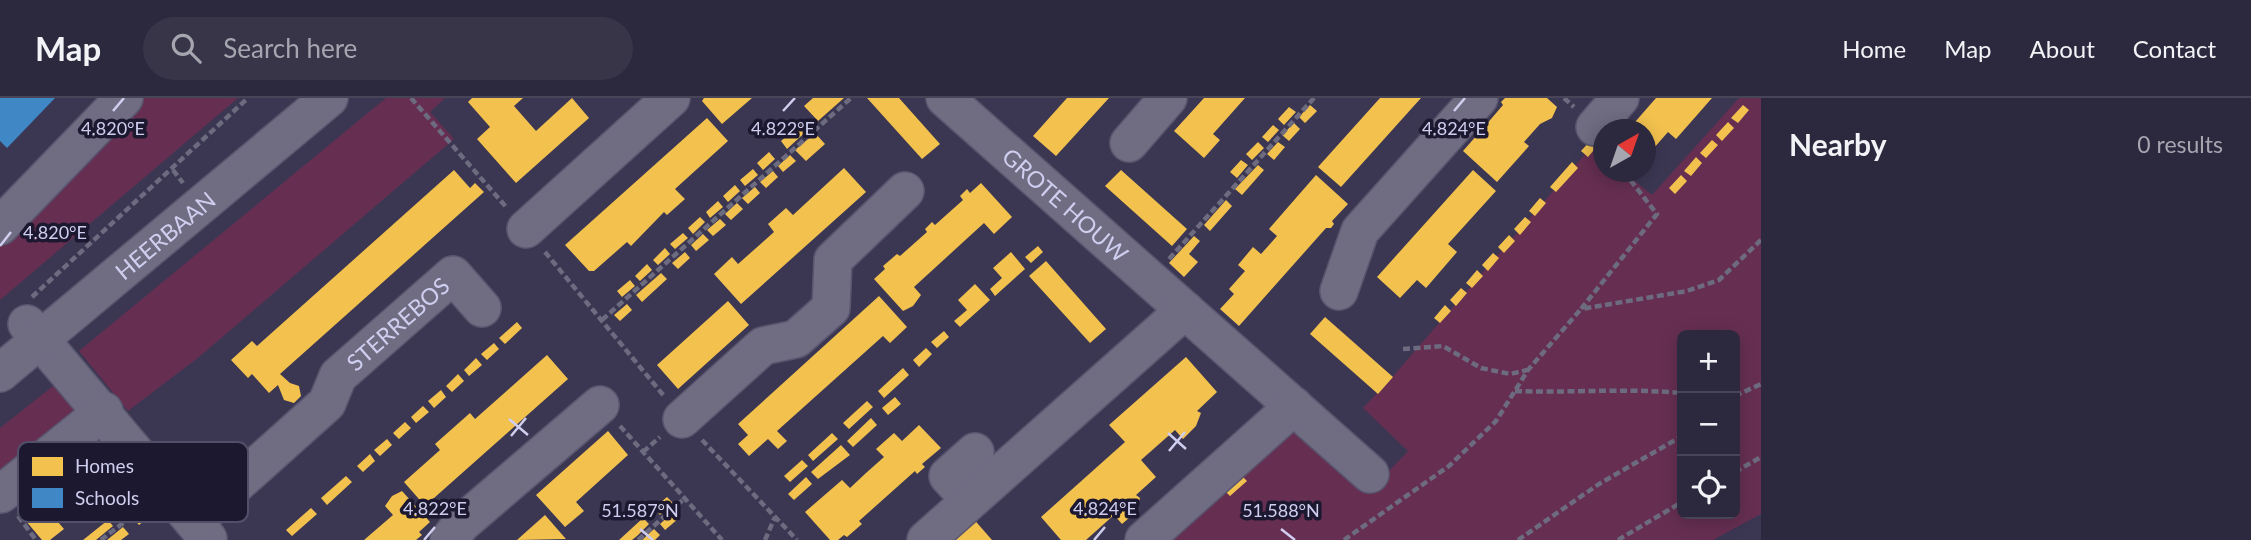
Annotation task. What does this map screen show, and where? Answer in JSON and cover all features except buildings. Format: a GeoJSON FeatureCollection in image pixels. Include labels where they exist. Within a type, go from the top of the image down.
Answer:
{"type":"FeatureCollection","features":[{"type":"Feature","properties":{"kind":"street"},"geometry":{"type":"LineString","coordinates":[[0,226],[124,98]]}},
{"type":"Feature","properties":{"kind":"street","name":"HEERBAAN"},"geometry":{"type":"LineString","coordinates":[[0,349],[189,190],[291,98]]}},
{"type":"Feature","properties":{"kind":"street","name":"HEERBAAN"},"geometry":{"type":"LineString","coordinates":[[0,373],[32,322],[329,98]]}},
{"type":"Feature","properties":{"kind":"street"},"geometry":{"type":"LineString","coordinates":[[526,229],[671,98]]}},
{"type":"Feature","properties":{"kind":"street"},"geometry":{"type":"LineString","coordinates":[[1129,144],[1168,98]]}},
{"type":"Feature","properties":{"kind":"street"},"geometry":{"type":"LineString","coordinates":[[1339,291],[1360,231],[1479,98]]}},
{"type":"Feature","properties":{"kind":"street"},"geometry":{"type":"LineString","coordinates":[[1602,119],[1620,98]]}},
{"type":"Feature","properties":{"kind":"street","name":"GROTE HOUW"},"geometry":{"type":"LineString","coordinates":[[952,100],[1370,474]]}},
{"type":"Feature","properties":{"kind":"street"},"geometry":{"type":"LineString","coordinates":[[682,419],[763,346],[796,340],[831,308],[833,260],[905,191]]}},
{"type":"Feature","properties":{"kind":"street","name":"STERREBOS"},"geometry":{"type":"LineString","coordinates":[[248,483],[327,403],[338,376],[453,275],[482,308]]}},
{"type":"Feature","properties":{"kind":"street"},"geometry":{"type":"LineString","coordinates":[[926,540],[1185,310]]}},
{"type":"Feature","properties":{"kind":"street","name":"STERREBOS"},"geometry":{"type":"LineString","coordinates":[[32,322],[129,442]]}},
{"type":"Feature","properties":{"kind":"street"},"geometry":{"type":"LineString","coordinates":[[449,540],[461,524],[600,405]]}},
{"type":"Feature","properties":{"kind":"street"},"geometry":{"type":"LineString","coordinates":[[1144,540],[1294,406]]}},
{"type":"Feature","properties":{"kind":"street"},"geometry":{"type":"LineString","coordinates":[[66,442],[104,411]]}},
{"type":"Feature","properties":{"kind":"street"},"geometry":{"type":"LineString","coordinates":[[970,500],[948,475],[975,452]]}},
{"type":"Feature","properties":{"kind":"street"},"geometry":{"type":"LineString","coordinates":[[1,494],[18,480]]}},
{"type":"Feature","properties":{"kind":"path","name":"HEERBAAN"},"geometry":{"type":"LineString","coordinates":[[32,322],[248,98]]}},
{"type":"Feature","properties":{"kind":"path"},"geometry":{"type":"LineString","coordinates":[[411,98],[526,229],[682,419],[797,540]]}},
{"type":"Feature","properties":{"kind":"path"},"geometry":{"type":"LineString","coordinates":[[602,320],[851,98]]}},
{"type":"Feature","properties":{"kind":"path"},"geometry":{"type":"LineString","coordinates":[[1150,279],[1314,98]]}},
{"type":"Feature","properties":{"kind":"path"},"geometry":{"type":"LineString","coordinates":[[1344,540],[1449,466],[1496,421],[1528,369],[1581,309],[1657,214],[1632,182]]}},
{"type":"Feature","properties":{"kind":"path"},"geometry":{"type":"LineString","coordinates":[[1581,309],[1686,291],[1719,280],[1761,240]]}},
{"type":"Feature","properties":{"kind":"path"},"geometry":{"type":"LineString","coordinates":[[1403,349],[1443,346],[1481,368],[1510,374],[1528,369]]}},
{"type":"Feature","properties":{"kind":"path"},"geometry":{"type":"LineString","coordinates":[[1740,394],[1761,384]]}},
{"type":"Feature","properties":{"kind":"path"},"geometry":{"type":"LineString","coordinates":[[1515,391],[1584,393],[1642,390],[1677,393]]}},
{"type":"Feature","properties":{"kind":"path"},"geometry":{"type":"LineString","coordinates":[[600,405],[722,540]]}},
{"type":"Feature","properties":{"kind":"path"},"geometry":{"type":"LineString","coordinates":[[1518,540],[1599,484],[1677,439]]}},
{"type":"Feature","properties":{"kind":"path"},"geometry":{"type":"LineString","coordinates":[[1740,469],[1761,457]]}},
{"type":"Feature","properties":{"kind":"path"},"geometry":{"type":"LineString","coordinates":[[638,540],[685,498]]}},
{"type":"Feature","properties":{"kind":"path"},"geometry":{"type":"LineString","coordinates":[[1618,540],[1677,505]]}},
{"type":"Feature","properties":{"kind":"path"},"geometry":{"type":"LineString","coordinates":[[765,540],[775,517]]}},
{"type":"Feature","properties":{"kind":"path"},"geometry":{"type":"LineString","coordinates":[[101,540],[124,522]]}},
{"type":"Feature","properties":{"kind":"shaded area"},"geometry":{"type":"Polygon","coordinates":[[[132,98],[238,98],[0,300],[0,235],[132,98]]]}},
{"type":"Feature","properties":{"kind":"shaded area"},"geometry":{"type":"Polygon","coordinates":[[[386,98],[445,98],[430,112],[454,139],[199,357],[128,411],[79,351],[386,98]]]}},
{"type":"Feature","properties":{"kind":"shaded area"},"geometry":{"type":"Polygon","coordinates":[[[1739,98],[1761,98],[1761,514],[1713,540],[1158,540],[1288,426],[1380,480],[1408,451],[1363,408],[1593,145],[1593,182],[1636,182],[1652,195],[1739,98]]]}},
{"type":"Feature","properties":{"kind":"shaded area"},"geometry":{"type":"Polygon","coordinates":[[[57,383],[83,413],[48,442],[18,442],[18,467],[0,482],[0,428],[57,383]]]}}]}
